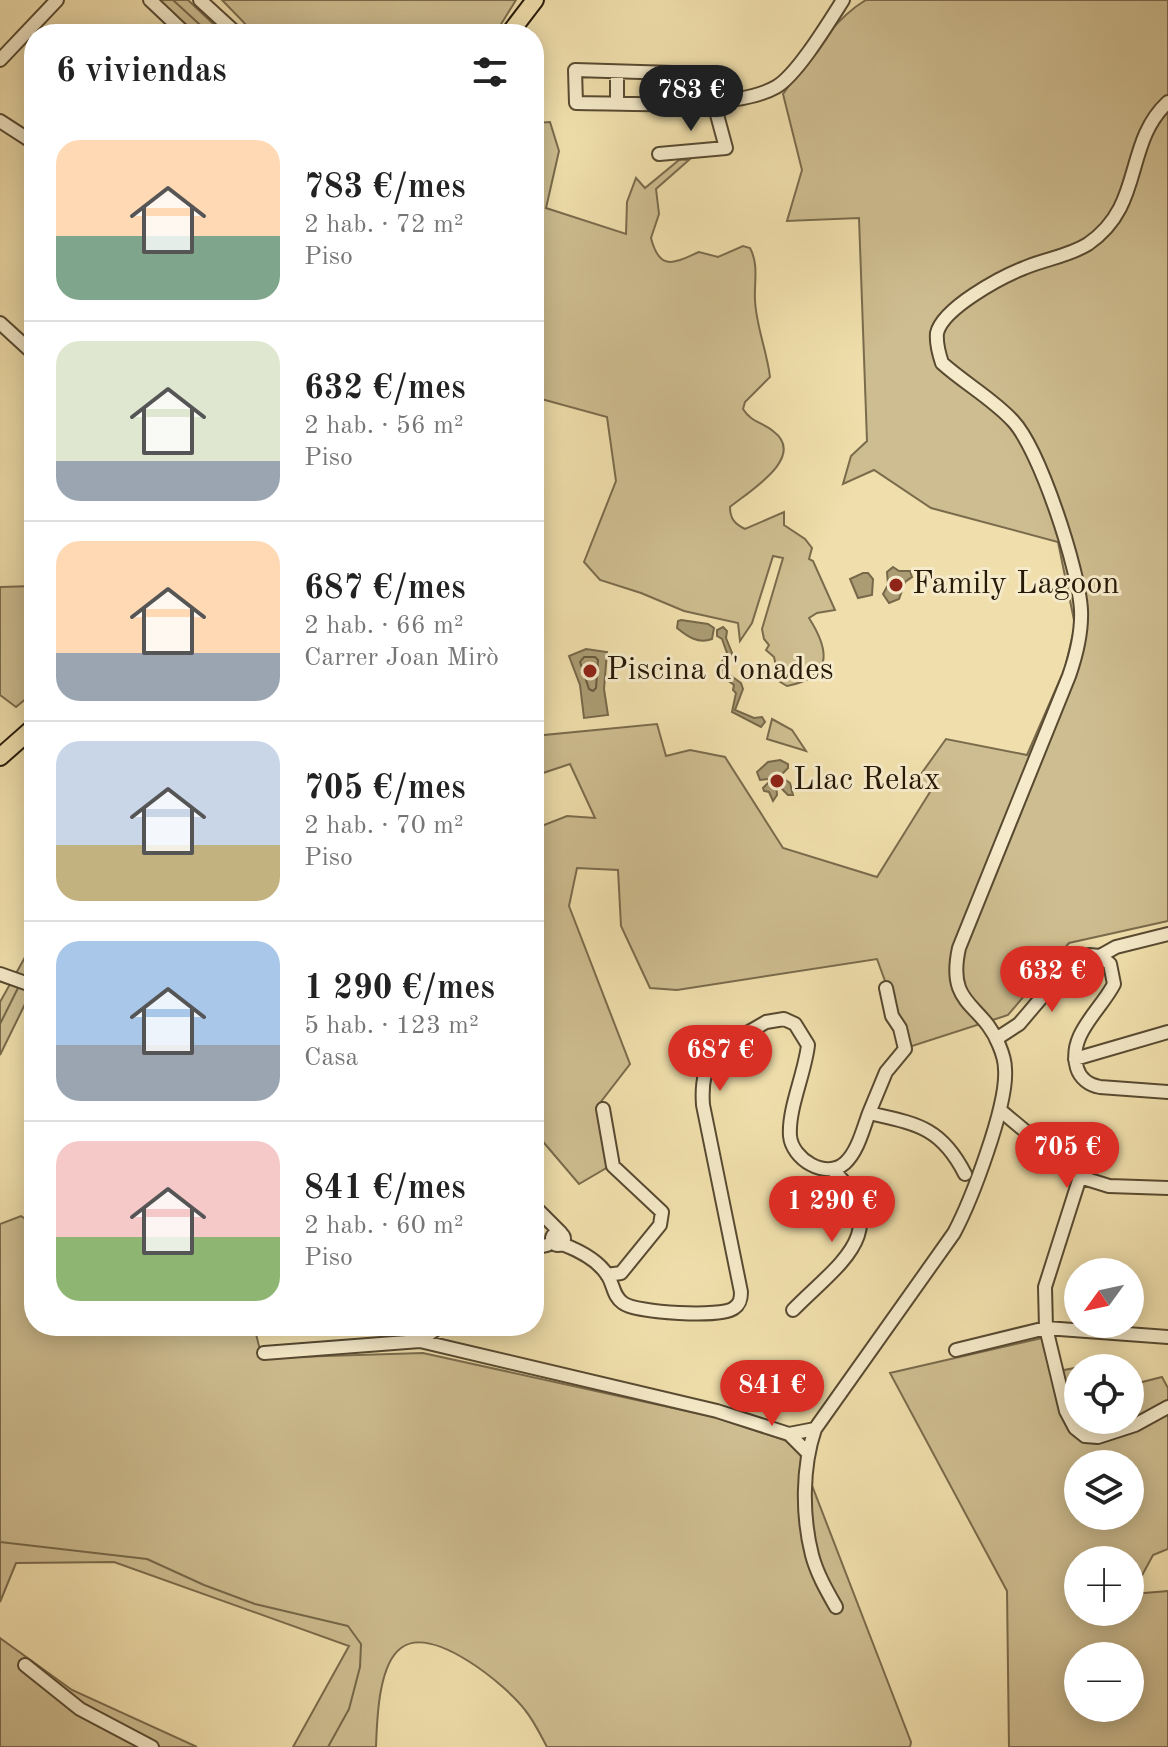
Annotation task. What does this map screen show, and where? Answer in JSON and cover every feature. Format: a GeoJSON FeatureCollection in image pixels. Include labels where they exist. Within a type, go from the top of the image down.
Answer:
{"type":"FeatureCollection","features":[{"type":"Feature","properties":{"kind":"main road"},"geometry":{"type":"LineString","coordinates":[[517,24],[535,0]]}},
{"type":"Feature","properties":{"kind":"main road"},"geometry":{"type":"LineString","coordinates":[[0,757],[24,736]]}},
{"type":"Feature","properties":{"kind":"street"},"geometry":{"type":"LineString","coordinates":[[34,24],[57,0]]}},
{"type":"Feature","properties":{"kind":"street"},"geometry":{"type":"LineString","coordinates":[[150,0],[170,24]]}},
{"type":"Feature","properties":{"kind":"street"},"geometry":{"type":"LineString","coordinates":[[200,0],[226,24]]}},
{"type":"Feature","properties":{"kind":"street"},"geometry":{"type":"LineString","coordinates":[[659,154],[726,148],[715,102],[706,74],[575,70],[576,103],[715,102],[778,86],[811,47],[843,0]]}},
{"type":"Feature","properties":{"kind":"street"},"geometry":{"type":"LineString","coordinates":[[0,60],[24,35]]}},
{"type":"Feature","properties":{"kind":"street"},"geometry":{"type":"LineString","coordinates":[[617,72],[617,103]]}},
{"type":"Feature","properties":{"kind":"street"},"geometry":{"type":"LineString","coordinates":[[836,1607],[813,1557],[808,1530],[807,1452],[815,1429],[954,1233],[972,1193],[971,1176],[1000,1110],[1005,1069],[996,1039],[962,997],[956,983],[955,966],[959,948],[1069,676],[1081,614],[1075,569],[1028,442],[1014,421],[942,363],[937,334],[942,321],[988,286],[1027,266],[1068,254],[1108,227],[1124,204],[1148,127],[1168,102]]}},
{"type":"Feature","properties":{"kind":"street"},"geometry":{"type":"LineString","coordinates":[[0,121],[24,137]]}},
{"type":"Feature","properties":{"kind":"street"},"geometry":{"type":"LineString","coordinates":[[0,323],[24,345]]}},
{"type":"Feature","properties":{"kind":"street"},"geometry":{"type":"LineString","coordinates":[[1100,956],[1116,947],[1168,934]]}},
{"type":"Feature","properties":{"kind":"street"},"geometry":{"type":"LineString","coordinates":[[996,1039],[1019,1024],[1065,970],[1089,955],[1100,956],[1110,964],[1114,984],[1078,1038],[1074,1050],[1078,1073],[1092,1085],[1168,1092]]}},
{"type":"Feature","properties":{"kind":"street"},"geometry":{"type":"LineString","coordinates":[[0,974],[24,982]]}},
{"type":"Feature","properties":{"kind":"street"},"geometry":{"type":"LineString","coordinates":[[554,1239],[577,1251],[607,1275],[620,1301],[636,1309],[721,1313],[736,1307],[741,1300],[741,1292],[703,1105],[702,1077],[706,1065],[715,1053],[766,1022],[784,1019],[795,1024],[808,1045],[790,1138],[793,1150],[800,1158],[821,1168],[832,1169],[843,1165],[855,1150],[886,1072],[905,1049],[900,1028],[892,1016],[886,988]]}},
{"type":"Feature","properties":{"kind":"street"},"geometry":{"type":"LineString","coordinates":[[1075,1059],[1168,1032]]}},
{"type":"Feature","properties":{"kind":"street"},"geometry":{"type":"LineString","coordinates":[[603,1109],[613,1166],[659,1209],[662,1218],[649,1241],[621,1273],[607,1275]]}},
{"type":"Feature","properties":{"kind":"street"},"geometry":{"type":"LineString","coordinates":[[1000,1110],[1080,1177],[1109,1186],[1168,1188]]}},
{"type":"Feature","properties":{"kind":"street"},"geometry":{"type":"LineString","coordinates":[[869,1113],[921,1127],[940,1138],[971,1176]]}},
{"type":"Feature","properties":{"kind":"street"},"geometry":{"type":"LineString","coordinates":[[793,1310],[848,1254],[861,1233],[863,1219],[856,1202],[847,1184],[832,1169]]}},
{"type":"Feature","properties":{"kind":"street"},"geometry":{"type":"LineString","coordinates":[[1080,1177],[1045,1287],[1046,1328],[1066,1411],[1075,1428],[1085,1436],[1098,1437],[1114,1434],[1168,1407]]}},
{"type":"Feature","properties":{"kind":"street"},"geometry":{"type":"LineString","coordinates":[[956,1350],[1046,1328],[1168,1337]]}},
{"type":"Feature","properties":{"kind":"street"},"geometry":{"type":"LineString","coordinates":[[420,1341],[427,1336]]}},
{"type":"Feature","properties":{"kind":"street"},"geometry":{"type":"LineString","coordinates":[[264,1353],[420,1341],[717,1411],[789,1434],[807,1452]]}},
{"type":"Feature","properties":{"kind":"street"},"geometry":{"type":"LineString","coordinates":[[789,1434],[815,1429]]}},
{"type":"Feature","properties":{"kind":"street"},"geometry":{"type":"LineString","coordinates":[[25,1665],[80,1709],[152,1747]]}},
{"type":"Feature","properties":{"kind":"shaded area"},"geometry":{"type":"Polygon","coordinates":[[[159,0],[188,0],[213,24],[185,24],[159,0]]]}},
{"type":"Feature","properties":{"kind":"shaded area"},"geometry":{"type":"Polygon","coordinates":[[[222,0],[516,0],[501,24],[245,24],[222,0]]]}},
{"type":"Feature","properties":{"kind":"shaded area"},"geometry":{"type":"Polygon","coordinates":[[[866,0],[1168,0],[1168,921],[1069,943],[1008,1015],[909,1047],[877,959],[677,990],[650,988],[621,926],[618,870],[577,868],[569,906],[630,1064],[600,1103],[608,1167],[579,1184],[544,1143],[544,825],[567,816],[595,818],[570,764],[544,773],[544,735],[657,724],[666,756],[690,750],[725,757],[783,848],[877,877],[930,792],[914,784],[946,739],[1027,755],[1065,668],[1075,625],[1058,542],[931,508],[874,470],[843,484],[851,456],[867,441],[859,218],[787,221],[802,170],[783,94],[831,30],[866,0]]]}},
{"type":"Feature","properties":{"kind":"shaded area"},"geometry":{"type":"Polygon","coordinates":[[[544,122],[550,122],[559,151],[546,208],[626,234],[627,202],[636,178],[645,188],[679,160],[690,159],[656,189],[659,214],[651,238],[659,256],[669,262],[699,252],[718,257],[743,246],[750,248],[753,254],[756,310],[770,377],[745,402],[743,409],[773,431],[782,441],[784,452],[771,473],[730,507],[730,511],[734,521],[745,529],[784,512],[784,525],[805,539],[812,548],[809,559],[813,561],[835,610],[817,613],[809,618],[821,641],[823,661],[813,676],[802,682],[787,686],[760,670],[776,666],[774,657],[766,650],[769,645],[762,629],[783,558],[773,556],[752,623],[740,641],[738,623],[684,611],[600,580],[584,562],[616,481],[607,417],[544,400],[544,122]]]}},
{"type":"Feature","properties":{"kind":"shaded area"},"geometry":{"type":"Polygon","coordinates":[[[24,586],[24,700],[16,707],[0,695],[0,587],[24,586]]]}},
{"type":"Feature","properties":{"kind":"shaded area"},"geometry":{"type":"Polygon","coordinates":[[[772,719],[792,730],[806,751],[767,739],[772,719]]]}},
{"type":"Feature","properties":{"kind":"shaded area"},"geometry":{"type":"Polygon","coordinates":[[[24,959],[24,1006],[0,1055],[0,1002],[24,959]]]}},
{"type":"Feature","properties":{"kind":"shaded area"},"geometry":{"type":"Polygon","coordinates":[[[21,1216],[24,1218],[24,1336],[256,1336],[262,1358],[423,1353],[714,1417],[796,1444],[911,1742],[910,1747],[547,1747],[525,1710],[503,1687],[450,1651],[431,1644],[415,1643],[401,1648],[393,1656],[383,1680],[376,1747],[293,1747],[349,1646],[114,1562],[16,1563],[0,1602],[0,1224],[21,1216]]]}},
{"type":"Feature","properties":{"kind":"shaded area"},"geometry":{"type":"Polygon","coordinates":[[[1042,1338],[1053,1372],[1064,1370],[1064,1434],[1144,1434],[1144,1382],[1162,1377],[1168,1388],[1168,1549],[1153,1555],[1144,1572],[1144,1546],[1064,1546],[1064,1626],[1144,1626],[1144,1593],[1168,1591],[1168,1747],[1009,1747],[1007,1591],[890,1373],[1042,1338]]]}},
{"type":"Feature","properties":{"kind":"shaded area"},"geometry":{"type":"Polygon","coordinates":[[[0,1638],[72,1690],[197,1747],[0,1747],[0,1638]]]}},
{"type":"Feature","properties":{"kind":"water","name":"Family Lagoon"},"geometry":{"type":"Polygon","coordinates":[[[893,567],[899,571],[910,571],[912,577],[905,582],[899,599],[889,603],[883,594],[888,585],[887,572],[893,567]]]}},
{"type":"Feature","properties":{"kind":"water"},"geometry":{"type":"Polygon","coordinates":[[[868,573],[873,579],[872,595],[858,598],[850,579],[868,573]]]}},
{"type":"Feature","properties":{"kind":"water"},"geometry":{"type":"Polygon","coordinates":[[[681,620],[708,624],[714,628],[712,639],[702,641],[689,637],[677,628],[681,620]]]}},
{"type":"Feature","properties":{"kind":"water"},"geometry":{"type":"Polygon","coordinates":[[[723,627],[727,631],[726,638],[732,653],[723,670],[741,683],[743,689],[735,710],[754,718],[762,717],[765,722],[761,727],[732,712],[736,693],[734,685],[717,670],[727,653],[722,639],[717,636],[717,630],[723,627]]]}},
{"type":"Feature","properties":{"kind":"water","name":"Piscina d'onades"},"geometry":{"type":"Polygon","coordinates":[[[586,649],[607,652],[604,689],[608,715],[584,718],[580,685],[569,656],[586,649]]]}},
{"type":"Feature","properties":{"kind":"water","name":"Llac Relax"},"geometry":{"type":"Polygon","coordinates":[[[780,760],[788,764],[780,776],[790,783],[793,795],[788,795],[776,783],[777,795],[773,801],[763,788],[770,781],[760,780],[757,772],[768,762],[780,760]]]}},
{"type":"Feature","properties":{"kind":"waterway"},"geometry":{"type":"LineString","coordinates":[[173,0],[199,24]]}},
{"type":"Feature","properties":{"kind":"waterway"},"geometry":{"type":"LineString","coordinates":[[0,1024],[19,986]]}},
{"type":"Feature","properties":{"kind":"waterway"},"geometry":{"type":"LineString","coordinates":[[0,1542],[147,1559],[255,1604],[348,1626],[361,1644],[360,1667],[349,1709],[328,1747]]}},
{"type":"Feature","properties":{"kind":"place","name":"Family Lagoon"},"geometry":{"type":"Point","coordinates":[896,585]}},
{"type":"Feature","properties":{"kind":"place","name":"Piscina d'onades"},"geometry":{"type":"Point","coordinates":[590,671]}},
{"type":"Feature","properties":{"kind":"place","name":"Llac Relax"},"geometry":{"type":"Point","coordinates":[777,781]}}]}
